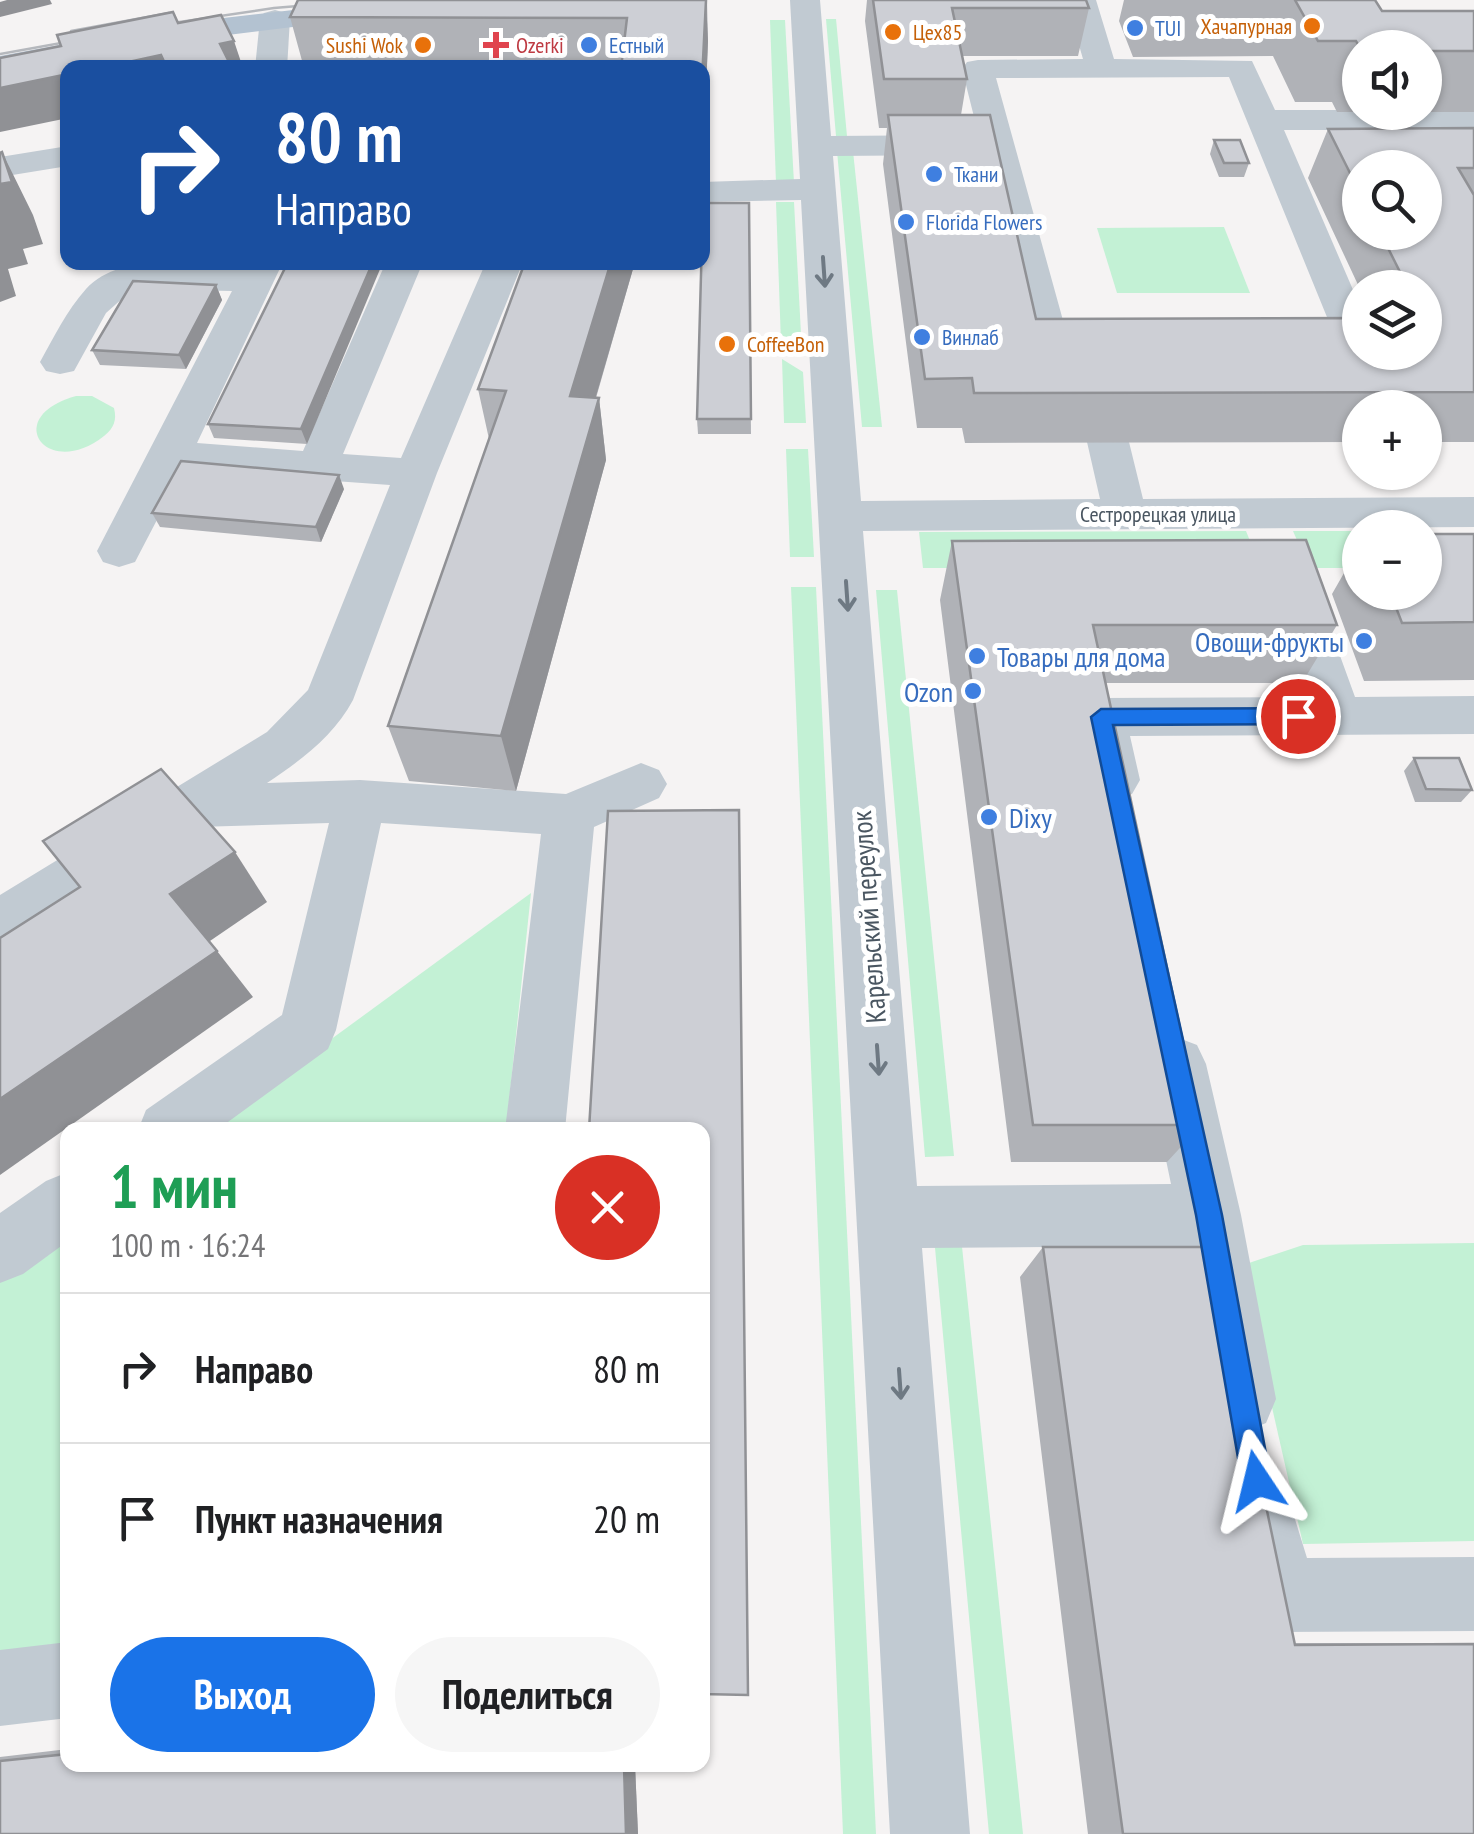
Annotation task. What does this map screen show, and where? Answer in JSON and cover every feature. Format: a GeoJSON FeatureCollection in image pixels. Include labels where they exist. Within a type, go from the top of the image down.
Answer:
{"type":"FeatureCollection","features":[{"type":"Feature","properties":{"kind":"main road"},"geometry":{"type":"LineString","coordinates":[[0,65],[275,18],[392,9]]}},
{"type":"Feature","properties":{"kind":"street","name":"Карельский переулок"},"geometry":{"type":"LineString","coordinates":[[804,0],[930,1834]]}},
{"type":"Feature","properties":{"kind":"street"},"geometry":{"type":"LineString","coordinates":[[1081,0],[1101,69]]}},
{"type":"Feature","properties":{"kind":"street"},"geometry":{"type":"LineString","coordinates":[[272,60],[275,18]]}},
{"type":"Feature","properties":{"kind":"street"},"geometry":{"type":"LineString","coordinates":[[1241,68],[1266,120],[1353,334],[1331,351],[1086,353],[1048,336],[978,70],[1241,68]]}},
{"type":"Feature","properties":{"kind":"street"},"geometry":{"type":"LineString","coordinates":[[1266,120],[1474,120]]}},
{"type":"Feature","properties":{"kind":"street"},"geometry":{"type":"LineString","coordinates":[[710,190],[817,168],[998,145]]}},
{"type":"Feature","properties":{"kind":"street"},"geometry":{"type":"LineString","coordinates":[[0,168],[60,157]]}},
{"type":"Feature","properties":{"kind":"street"},"geometry":{"type":"LineString","coordinates":[[1283,163],[1321,162]]}},
{"type":"Feature","properties":{"kind":"street"},"geometry":{"type":"LineString","coordinates":[[317,466],[402,270]]}},
{"type":"Feature","properties":{"kind":"street"},"geometry":{"type":"LineString","coordinates":[[0,924],[285,746],[330,700],[416,474],[502,270]]}},
{"type":"Feature","properties":{"kind":"street"},"geometry":{"type":"LineString","coordinates":[[60,362],[102,290],[118,280],[133,276],[260,272],[119,551]]}},
{"type":"Feature","properties":{"kind":"street"},"geometry":{"type":"LineString","coordinates":[[1108,442],[1125,514]]}},
{"type":"Feature","properties":{"kind":"street"},"geometry":{"type":"LineString","coordinates":[[170,454],[416,474]]}},
{"type":"Feature","properties":{"kind":"street","name":"Сестрорецкая улица"},"geometry":{"type":"LineString","coordinates":[[1442,512],[1474,512]]}},
{"type":"Feature","properties":{"kind":"street","name":"Сестрорецкая улица"},"geometry":{"type":"LineString","coordinates":[[842,516],[1342,513]]}},
{"type":"Feature","properties":{"kind":"street"},"geometry":{"type":"LineString","coordinates":[[1267,514],[1337,716]]}},
{"type":"Feature","properties":{"kind":"street"},"geometry":{"type":"LineString","coordinates":[[1126,832],[1101,717],[1474,715]]}},
{"type":"Feature","properties":{"kind":"street"},"geometry":{"type":"LineString","coordinates":[[189,806],[360,801],[569,815],[641,784]]}},
{"type":"Feature","properties":{"kind":"street"},"geometry":{"type":"LineString","coordinates":[[179,1122],[307,1030],[360,801]]}},
{"type":"Feature","properties":{"kind":"street"},"geometry":{"type":"LineString","coordinates":[[536,1122],[569,815]]}},
{"type":"Feature","properties":{"kind":"street"},"geometry":{"type":"LineString","coordinates":[[1167,1024],[1209,1215],[1277,1595],[1474,1594]]}},
{"type":"Feature","properties":{"kind":"street"},"geometry":{"type":"LineString","coordinates":[[0,1251],[60,1209]]}},
{"type":"Feature","properties":{"kind":"street"},"geometry":{"type":"LineString","coordinates":[[888,1217],[1209,1215]]}},
{"type":"Feature","properties":{"kind":"street"},"geometry":{"type":"LineString","coordinates":[[0,1688],[60,1681]]}},
{"type":"Feature","properties":{"kind":"green space"},"geometry":{"type":"Polygon","coordinates":[[[826,19],[836,19],[847,136],[836,136],[826,19]]]}},
{"type":"Feature","properties":{"kind":"green space"},"geometry":{"type":"Polygon","coordinates":[[[770,20],[785,20],[794,183],[776,183],[770,20]]]}},
{"type":"Feature","properties":{"kind":"green space"},"geometry":{"type":"Polygon","coordinates":[[[837,151],[853,151],[882,427],[862,427],[837,151]]]}},
{"type":"Feature","properties":{"kind":"green space"},"geometry":{"type":"Polygon","coordinates":[[[776,202],[794,202],[802,353],[781,343],[776,202]]]}},
{"type":"Feature","properties":{"kind":"green space"},"geometry":{"type":"Polygon","coordinates":[[[1224,227],[1250,293],[1117,293],[1097,228],[1224,227]]]}},
{"type":"Feature","properties":{"kind":"green space"},"geometry":{"type":"Polygon","coordinates":[[[782,359],[803,372],[806,423],[784,423],[782,359]]]}},
{"type":"Feature","properties":{"kind":"green space"},"geometry":{"type":"Polygon","coordinates":[[[76,396],[92,396],[114,408],[112,427],[83,448],[65,452],[50,449],[40,441],[36,430],[40,417],[76,396]]]}},
{"type":"Feature","properties":{"kind":"green space"},"geometry":{"type":"Polygon","coordinates":[[[786,449],[808,449],[814,557],[790,557],[786,449]]]}},
{"type":"Feature","properties":{"kind":"green space"},"geometry":{"type":"Polygon","coordinates":[[[1246,531],[1261,568],[923,568],[919,532],[1246,531]]]}},
{"type":"Feature","properties":{"kind":"green space"},"geometry":{"type":"Polygon","coordinates":[[[1293,531],[1342,531],[1342,568],[1309,568],[1293,531]]]}},
{"type":"Feature","properties":{"kind":"green space"},"geometry":{"type":"Polygon","coordinates":[[[791,587],[816,587],[876,1834],[843,1834],[791,587]]]}},
{"type":"Feature","properties":{"kind":"green space"},"geometry":{"type":"Polygon","coordinates":[[[876,590],[897,590],[954,1156],[925,1157],[876,590]]]}},
{"type":"Feature","properties":{"kind":"green space"},"geometry":{"type":"Polygon","coordinates":[[[531,893],[507,1122],[218,1122],[531,893]]]}},
{"type":"Feature","properties":{"kind":"green space"},"geometry":{"type":"Polygon","coordinates":[[[60,1237],[60,1654],[0,1663],[0,1281],[60,1237]]]}},
{"type":"Feature","properties":{"kind":"green space"},"geometry":{"type":"Polygon","coordinates":[[[934,1237],[961,1237],[1023,1834],[989,1834],[934,1237]]]}},
{"type":"Feature","properties":{"kind":"green space"},"geometry":{"type":"Polygon","coordinates":[[[1474,1243],[1474,1541],[1303,1544],[1240,1266],[1303,1245],[1474,1243]]]}},
{"type":"Feature","properties":{"kind":"building"},"geometry":{"type":"Polygon","coordinates":[[[298,0],[706,0],[703,60],[622,60],[627,18],[290,17],[298,0]]]}},
{"type":"Feature","properties":{"kind":"building"},"geometry":{"type":"Polygon","coordinates":[[[873,0],[1086,0],[1089,8],[952,8],[967,79],[884,79],[873,0]]]}},
{"type":"Feature","properties":{"kind":"building"},"geometry":{"type":"Polygon","coordinates":[[[1295,0],[1375,0],[1382,11],[1474,11],[1474,51],[1442,51],[1442,30],[1342,30],[1342,41],[1318,41],[1295,0]]]}},
{"type":"Feature","properties":{"kind":"building"},"geometry":{"type":"Polygon","coordinates":[[[173,12],[178,23],[221,15],[234,41],[220,44],[228,60],[163,60],[161,55],[138,60],[60,60],[60,76],[0,88],[0,58],[61,46],[57,35],[173,12]]]}},
{"type":"Feature","properties":{"kind":"building"},"geometry":{"type":"Polygon","coordinates":[[[888,115],[990,115],[1036,319],[1342,318],[1342,370],[1442,370],[1442,270],[1399,270],[1389,250],[1442,250],[1442,150],[1342,150],[1342,157],[1328,129],[1474,128],[1474,168],[1458,168],[1474,195],[1474,392],[974,393],[972,378],[925,379],[888,115]]]}},
{"type":"Feature","properties":{"kind":"building"},"geometry":{"type":"Polygon","coordinates":[[[1214,140],[1240,140],[1249,163],[1224,163],[1214,140]]]}},
{"type":"Feature","properties":{"kind":"building"},"geometry":{"type":"Polygon","coordinates":[[[0,153],[12,182],[0,184],[0,153]]]}},
{"type":"Feature","properties":{"kind":"building"},"geometry":{"type":"Polygon","coordinates":[[[710,203],[749,203],[751,419],[697,419],[701,270],[710,270],[710,203]]]}},
{"type":"Feature","properties":{"kind":"building"},"geometry":{"type":"Polygon","coordinates":[[[284,270],[370,270],[301,429],[208,424],[284,270]]]}},
{"type":"Feature","properties":{"kind":"building"},"geometry":{"type":"Polygon","coordinates":[[[522,270],[609,270],[570,396],[599,398],[501,736],[388,726],[506,391],[478,389],[522,270]]]}},
{"type":"Feature","properties":{"kind":"building"},"geometry":{"type":"Polygon","coordinates":[[[133,281],[216,285],[179,355],[92,350],[133,281]]]}},
{"type":"Feature","properties":{"kind":"building"},"geometry":{"type":"Polygon","coordinates":[[[181,461],[339,475],[316,527],[152,513],[181,461]]]}},
{"type":"Feature","properties":{"kind":"building"},"geometry":{"type":"Polygon","coordinates":[[[1442,534],[1474,534],[1474,622],[1402,623],[1397,610],[1442,610],[1442,534]]]}},
{"type":"Feature","properties":{"kind":"building"},"geometry":{"type":"Polygon","coordinates":[[[1306,540],[1337,625],[1093,625],[1201,1125],[1033,1125],[952,541],[1306,540]]]}},
{"type":"Feature","properties":{"kind":"building"},"geometry":{"type":"Polygon","coordinates":[[[1414,758],[1459,758],[1472,790],[1426,789],[1414,758]]]}},
{"type":"Feature","properties":{"kind":"building"},"geometry":{"type":"Polygon","coordinates":[[[161,769],[235,852],[170,894],[217,951],[0,1099],[0,938],[80,887],[43,841],[161,769]]]}},
{"type":"Feature","properties":{"kind":"building"},"geometry":{"type":"Polygon","coordinates":[[[739,810],[748,1695],[710,1694],[710,1122],[589,1122],[608,811],[739,810]]]}},
{"type":"Feature","properties":{"kind":"building"},"geometry":{"type":"Polygon","coordinates":[[[1043,1247],[1212,1247],[1295,1645],[1474,1644],[1474,1834],[1123,1834],[1043,1247]]]}},
{"type":"Feature","properties":{"kind":"building"},"geometry":{"type":"Polygon","coordinates":[[[60,1755],[60,1772],[624,1772],[626,1834],[0,1834],[0,1761],[60,1755]]]}},
{"type":"Feature","properties":{"kind":"tram line"},"geometry":{"type":"LineString","coordinates":[[152,26],[274,8],[370,0]]}},
{"type":"Feature","properties":{"kind":"tram line"},"geometry":{"type":"LineString","coordinates":[[71,31],[169,13]]}},
{"type":"Feature","properties":{"kind":"tram line"},"geometry":{"type":"LineString","coordinates":[[0,54],[89,38]]}},
{"type":"Feature","properties":{"kind":"place","name":"Хачапурная"},"geometry":{"type":"Point","coordinates":[1312,26]}},
{"type":"Feature","properties":{"kind":"place","name":"TUI"},"geometry":{"type":"Point","coordinates":[1135,28]}},
{"type":"Feature","properties":{"kind":"place","name":"Цех85"},"geometry":{"type":"Point","coordinates":[893,32]}},
{"type":"Feature","properties":{"kind":"place","name":"Sushi Wok"},"geometry":{"type":"Point","coordinates":[423,45]}},
{"type":"Feature","properties":{"kind":"place","name":"Ozerki"},"geometry":{"type":"Point","coordinates":[496,45]}},
{"type":"Feature","properties":{"kind":"place","name":"Естный"},"geometry":{"type":"Point","coordinates":[589,45]}},
{"type":"Feature","properties":{"kind":"place","name":"Ткани"},"geometry":{"type":"Point","coordinates":[934,174]}},
{"type":"Feature","properties":{"kind":"place","name":"Florida Flowers"},"geometry":{"type":"Point","coordinates":[906,222]}},
{"type":"Feature","properties":{"kind":"place","name":"Винлаб"},"geometry":{"type":"Point","coordinates":[922,337]}},
{"type":"Feature","properties":{"kind":"place","name":"CoffeeBon"},"geometry":{"type":"Point","coordinates":[727,344]}},
{"type":"Feature","properties":{"kind":"place","name":"Овощи-фрукты"},"geometry":{"type":"Point","coordinates":[1364,641]}},
{"type":"Feature","properties":{"kind":"place","name":"Товары для дома"},"geometry":{"type":"Point","coordinates":[977,656]}},
{"type":"Feature","properties":{"kind":"place","name":"Ozon"},"geometry":{"type":"Point","coordinates":[973,691]}},
{"type":"Feature","properties":{"kind":"place","name":"Dixy"},"geometry":{"type":"Point","coordinates":[989,817]}},
{"type":"Feature","properties":{"kind":"route"},"geometry":{"type":"LineString","coordinates":[[1257,1481],[1209,1215],[1101,717],[1298,716]]}}]}
